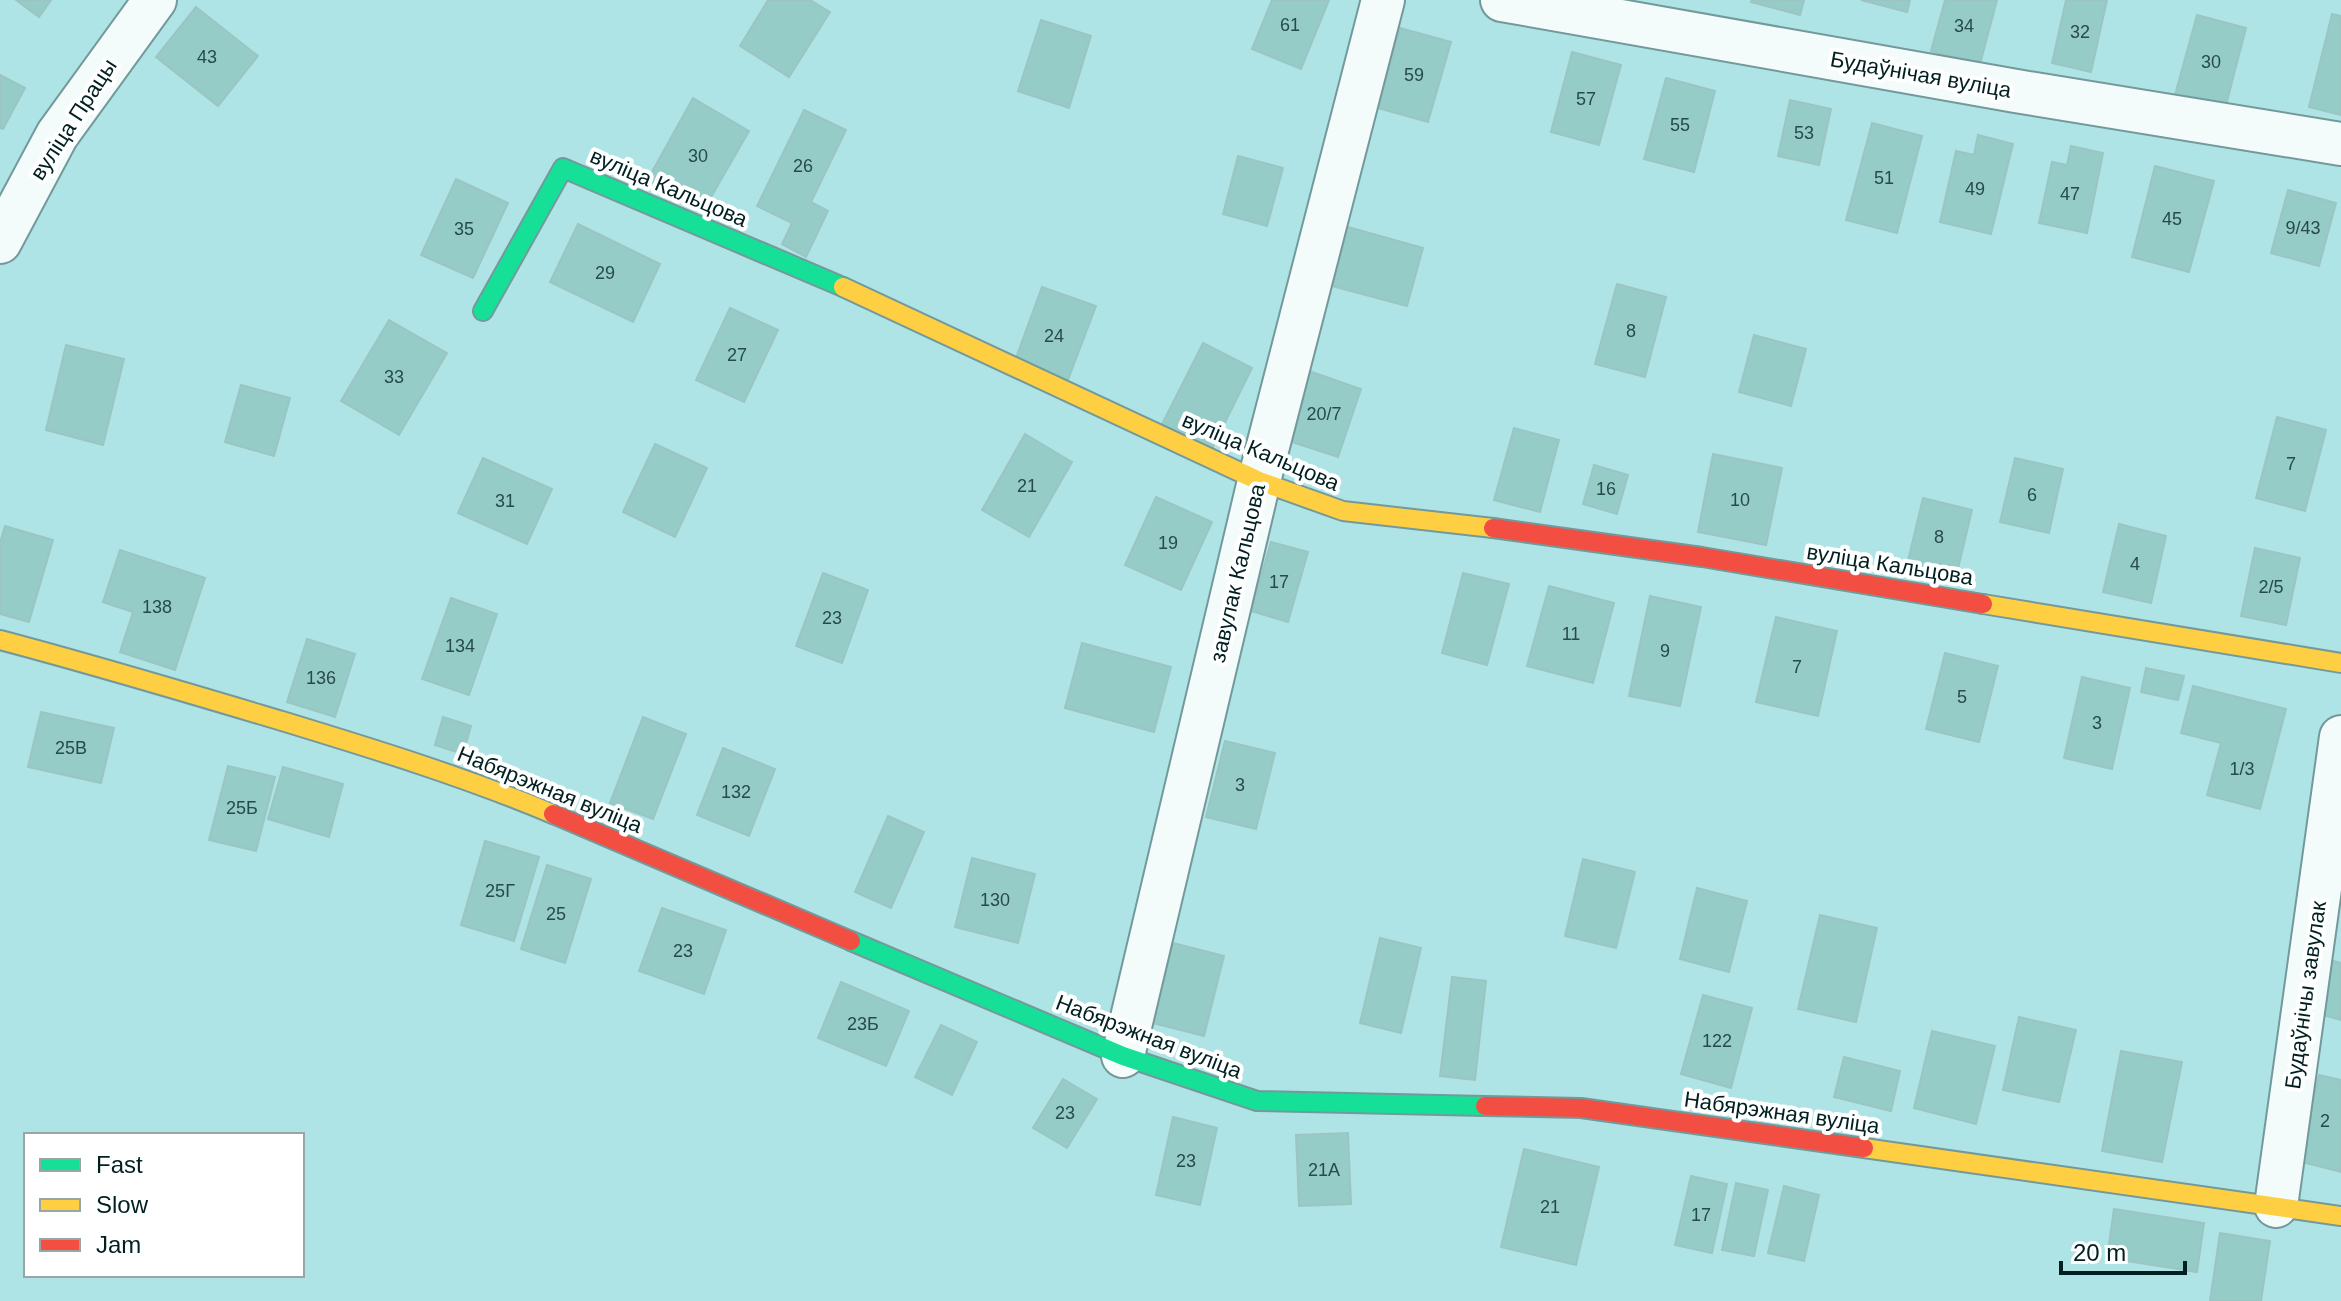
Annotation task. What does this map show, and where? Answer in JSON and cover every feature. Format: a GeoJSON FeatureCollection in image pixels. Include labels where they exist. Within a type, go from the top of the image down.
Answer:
{"type":"FeatureCollection","features":[{"type":"Feature","properties":{"kind":"street","name":"вуліца Працы"},"geometry":{"type":"LineString","coordinates":[[0,242],[57,135],[155,0]]}},
{"type":"Feature","properties":{"kind":"street","name":"завулак Кальцова"},"geometry":{"type":"LineString","coordinates":[[1123,1056],[1259,481],[1383,0]]}},
{"type":"Feature","properties":{"kind":"street","name":"Будаўнічая вуліца"},"geometry":{"type":"LineString","coordinates":[[1502,0],[2000,88],[2341,144]]}},
{"type":"Feature","properties":{"kind":"street","name":"вуліца Кальцова"},"geometry":{"type":"LineString","coordinates":[[483,311],[563,168],[846,288],[1259,481],[1343,511],[1428,519],[1702,557],[2341,663]]}},
{"type":"Feature","properties":{"kind":"street","name":"Набярэжная вуліца"},"geometry":{"type":"LineString","coordinates":[[0,640],[119,672],[358,744],[498,791],[1123,1056],[1257,1101],[1581,1108],[2341,1216]]}},
{"type":"Feature","properties":{"kind":"street","name":"Будаўнічы завулак"},"geometry":{"type":"LineString","coordinates":[[2276,1206],[2341,737]]}},
{"type":"Feature","properties":{"kind":"building"},"geometry":{"type":"Polygon","coordinates":[[[16,0],[51,0],[39,17],[16,0]]]}},
{"type":"Feature","properties":{"kind":"building"},"geometry":{"type":"Polygon","coordinates":[[[768,0],[810,0],[830,12],[789,77],[740,46],[768,0]]]}},
{"type":"Feature","properties":{"kind":"building"},"geometry":{"type":"Polygon","coordinates":[[[1272,0],[1329,0],[1301,69],[1252,49],[1272,0]]]}},
{"type":"Feature","properties":{"kind":"building"},"geometry":{"type":"Polygon","coordinates":[[[1752,0],[1804,0],[1800,15],[1752,0]]]}},
{"type":"Feature","properties":{"kind":"building"},"geometry":{"type":"Polygon","coordinates":[[[1861,0],[1910,0],[1907,12],[1861,0]]]}},
{"type":"Feature","properties":{"kind":"building"},"geometry":{"type":"Polygon","coordinates":[[[1945,0],[1997,0],[1980,64],[1931,51],[1945,0]]]}},
{"type":"Feature","properties":{"kind":"building"},"geometry":{"type":"Polygon","coordinates":[[[2066,0],[2107,0],[2091,72],[2052,63],[2066,0]]]}},
{"type":"Feature","properties":{"kind":"building"},"geometry":{"type":"Polygon","coordinates":[[[196,7],[258,56],[218,106],[156,57],[196,7]]]}},
{"type":"Feature","properties":{"kind":"building"},"geometry":{"type":"Polygon","coordinates":[[[2332,14],[2341,16],[2341,115],[2309,107],[2332,14]]]}},
{"type":"Feature","properties":{"kind":"building"},"geometry":{"type":"Polygon","coordinates":[[[2197,15],[2246,28],[2225,109],[2175,95],[2197,15]]]}},
{"type":"Feature","properties":{"kind":"building"},"geometry":{"type":"Polygon","coordinates":[[[1041,20],[1091,36],[1069,108],[1018,91],[1041,20]]]}},
{"type":"Feature","properties":{"kind":"building"},"geometry":{"type":"Polygon","coordinates":[[[1400,28],[1451,42],[1428,122],[1378,108],[1400,28]]]}},
{"type":"Feature","properties":{"kind":"building"},"geometry":{"type":"Polygon","coordinates":[[[1572,52],[1621,65],[1599,145],[1551,132],[1572,52]]]}},
{"type":"Feature","properties":{"kind":"building"},"geometry":{"type":"Polygon","coordinates":[[[0,75],[25,88],[3,129],[0,128],[0,75]]]}},
{"type":"Feature","properties":{"kind":"building"},"geometry":{"type":"Polygon","coordinates":[[[1666,78],[1715,91],[1694,172],[1644,159],[1666,78]]]}},
{"type":"Feature","properties":{"kind":"building"},"geometry":{"type":"Polygon","coordinates":[[[693,98],[749,131],[702,213],[647,181],[693,98]]]}},
{"type":"Feature","properties":{"kind":"building"},"geometry":{"type":"Polygon","coordinates":[[[1790,100],[1831,109],[1819,165],[1778,156],[1790,100]]]}},
{"type":"Feature","properties":{"kind":"building"},"geometry":{"type":"Polygon","coordinates":[[[804,110],[846,130],[811,202],[828,211],[806,257],[782,244],[792,223],[757,206],[804,110]]]}},
{"type":"Feature","properties":{"kind":"building"},"geometry":{"type":"Polygon","coordinates":[[[1872,123],[1922,136],[1897,233],[1846,220],[1872,123]]]}},
{"type":"Feature","properties":{"kind":"building"},"geometry":{"type":"Polygon","coordinates":[[[1978,135],[2013,144],[1991,234],[1940,222],[1956,151],[1974,155],[1978,135]]]}},
{"type":"Feature","properties":{"kind":"building"},"geometry":{"type":"Polygon","coordinates":[[[2071,146],[2103,153],[2087,233],[2039,223],[2052,162],[2067,165],[2071,146]]]}},
{"type":"Feature","properties":{"kind":"building"},"geometry":{"type":"Polygon","coordinates":[[[1238,156],[1283,168],[1267,226],[1223,214],[1238,156]]]}},
{"type":"Feature","properties":{"kind":"building"},"geometry":{"type":"Polygon","coordinates":[[[2155,166],[2214,181],[2189,272],[2132,257],[2155,166]]]}},
{"type":"Feature","properties":{"kind":"building"},"geometry":{"type":"Polygon","coordinates":[[[456,179],[508,203],[473,278],[421,255],[456,179]]]}},
{"type":"Feature","properties":{"kind":"building"},"geometry":{"type":"Polygon","coordinates":[[[2288,190],[2336,203],[2319,266],[2271,253],[2288,190]]]}},
{"type":"Feature","properties":{"kind":"building"},"geometry":{"type":"Polygon","coordinates":[[[578,224],[660,264],[633,322],[550,282],[578,224]]]}},
{"type":"Feature","properties":{"kind":"building"},"geometry":{"type":"Polygon","coordinates":[[[1348,227],[1423,248],[1407,306],[1332,286],[1348,227]]]}},
{"type":"Feature","properties":{"kind":"building"},"geometry":{"type":"Polygon","coordinates":[[[1617,284],[1666,297],[1645,377],[1595,364],[1617,284]]]}},
{"type":"Feature","properties":{"kind":"building"},"geometry":{"type":"Polygon","coordinates":[[[1042,287],[1096,306],[1066,385],[1013,366],[1042,287]]]}},
{"type":"Feature","properties":{"kind":"building"},"geometry":{"type":"Polygon","coordinates":[[[730,308],[778,330],[744,402],[696,380],[730,308]]]}},
{"type":"Feature","properties":{"kind":"building"},"geometry":{"type":"Polygon","coordinates":[[[389,320],[447,353],[399,435],[341,401],[389,320]]]}},
{"type":"Feature","properties":{"kind":"building"},"geometry":{"type":"Polygon","coordinates":[[[1754,335],[1806,349],[1791,406],[1739,392],[1754,335]]]}},
{"type":"Feature","properties":{"kind":"building"},"geometry":{"type":"Polygon","coordinates":[[[1203,343],[1252,368],[1210,453],[1160,428],[1203,343]]]}},
{"type":"Feature","properties":{"kind":"building"},"geometry":{"type":"Polygon","coordinates":[[[66,345],[124,359],[103,445],[46,430],[66,345]]]}},
{"type":"Feature","properties":{"kind":"building"},"geometry":{"type":"Polygon","coordinates":[[[1309,371],[1361,389],[1338,457],[1286,440],[1309,371]]]}},
{"type":"Feature","properties":{"kind":"building"},"geometry":{"type":"Polygon","coordinates":[[[241,385],[290,398],[274,456],[225,442],[241,385]]]}},
{"type":"Feature","properties":{"kind":"building"},"geometry":{"type":"Polygon","coordinates":[[[2277,417],[2326,430],[2305,511],[2256,498],[2277,417]]]}},
{"type":"Feature","properties":{"kind":"building"},"geometry":{"type":"Polygon","coordinates":[[[1514,428],[1559,440],[1540,512],[1494,500],[1514,428]]]}},
{"type":"Feature","properties":{"kind":"building"},"geometry":{"type":"Polygon","coordinates":[[[1025,434],[1072,462],[1029,537],[982,510],[1025,434]]]}},
{"type":"Feature","properties":{"kind":"building"},"geometry":{"type":"Polygon","coordinates":[[[655,444],[707,468],[675,537],[623,512],[655,444]]]}},
{"type":"Feature","properties":{"kind":"building"},"geometry":{"type":"Polygon","coordinates":[[[1713,454],[1782,468],[1766,545],[1698,532],[1713,454]]]}},
{"type":"Feature","properties":{"kind":"building"},"geometry":{"type":"Polygon","coordinates":[[[483,458],[552,489],[527,544],[458,513],[483,458]]]}},
{"type":"Feature","properties":{"kind":"building"},"geometry":{"type":"Polygon","coordinates":[[[2015,458],[2063,469],[2049,533],[2000,522],[2015,458]]]}},
{"type":"Feature","properties":{"kind":"building"},"geometry":{"type":"Polygon","coordinates":[[[1594,465],[1628,475],[1617,514],[1583,504],[1594,465]]]}},
{"type":"Feature","properties":{"kind":"building"},"geometry":{"type":"Polygon","coordinates":[[[1156,497],[1212,522],[1181,590],[1125,565],[1156,497]]]}},
{"type":"Feature","properties":{"kind":"building"},"geometry":{"type":"Polygon","coordinates":[[[1923,498],[1972,510],[1956,577],[1907,565],[1923,498]]]}},
{"type":"Feature","properties":{"kind":"building"},"geometry":{"type":"Polygon","coordinates":[[[2119,524],[2166,536],[2151,603],[2103,592],[2119,524]]]}},
{"type":"Feature","properties":{"kind":"building"},"geometry":{"type":"Polygon","coordinates":[[[5,526],[53,540],[29,622],[0,614],[0,543],[5,526]]]}},
{"type":"Feature","properties":{"kind":"building"},"geometry":{"type":"Polygon","coordinates":[[[1271,542],[1308,552],[1288,622],[1251,611],[1271,542]]]}},
{"type":"Feature","properties":{"kind":"building"},"geometry":{"type":"Polygon","coordinates":[[[2255,548],[2300,558],[2286,625],[2241,616],[2255,548]]]}},
{"type":"Feature","properties":{"kind":"building"},"geometry":{"type":"Polygon","coordinates":[[[120,550],[205,578],[175,670],[120,652],[133,612],[103,602],[120,550]]]}},
{"type":"Feature","properties":{"kind":"building"},"geometry":{"type":"Polygon","coordinates":[[[823,573],[868,590],[842,663],[796,646],[823,573]]]}},
{"type":"Feature","properties":{"kind":"building"},"geometry":{"type":"Polygon","coordinates":[[[1463,573],[1509,584],[1487,665],[1442,653],[1463,573]]]}},
{"type":"Feature","properties":{"kind":"building"},"geometry":{"type":"Polygon","coordinates":[[[1549,586],[1614,603],[1593,683],[1527,666],[1549,586]]]}},
{"type":"Feature","properties":{"kind":"building"},"geometry":{"type":"Polygon","coordinates":[[[1650,596],[1701,607],[1680,706],[1629,696],[1650,596]]]}},
{"type":"Feature","properties":{"kind":"building"},"geometry":{"type":"Polygon","coordinates":[[[451,598],[497,614],[469,695],[422,679],[451,598]]]}},
{"type":"Feature","properties":{"kind":"building"},"geometry":{"type":"Polygon","coordinates":[[[1776,617],[1837,631],[1818,716],[1756,702],[1776,617]]]}},
{"type":"Feature","properties":{"kind":"building"},"geometry":{"type":"Polygon","coordinates":[[[307,639],[355,654],[335,717],[287,702],[307,639]]]}},
{"type":"Feature","properties":{"kind":"building"},"geometry":{"type":"Polygon","coordinates":[[[1082,643],[1171,667],[1154,732],[1065,708],[1082,643]]]}},
{"type":"Feature","properties":{"kind":"building"},"geometry":{"type":"Polygon","coordinates":[[[1945,653],[1998,666],[1979,742],[1926,729],[1945,653]]]}},
{"type":"Feature","properties":{"kind":"building"},"geometry":{"type":"Polygon","coordinates":[[[2146,668],[2184,676],[2178,700],[2141,692],[2146,668]]]}},
{"type":"Feature","properties":{"kind":"building"},"geometry":{"type":"Polygon","coordinates":[[[2082,677],[2130,688],[2112,769],[2064,758],[2082,677]]]}},
{"type":"Feature","properties":{"kind":"building"},"geometry":{"type":"Polygon","coordinates":[[[2193,686],[2286,709],[2260,809],[2207,795],[2221,743],[2181,733],[2193,686]]]}},
{"type":"Feature","properties":{"kind":"building"},"geometry":{"type":"Polygon","coordinates":[[[41,712],[114,728],[101,783],[28,767],[41,712]]]}},
{"type":"Feature","properties":{"kind":"building"},"geometry":{"type":"Polygon","coordinates":[[[443,717],[471,726],[463,754],[435,745],[443,717]]]}},
{"type":"Feature","properties":{"kind":"building"},"geometry":{"type":"Polygon","coordinates":[[[643,717],[686,734],[653,819],[610,803],[643,717]]]}},
{"type":"Feature","properties":{"kind":"building"},"geometry":{"type":"Polygon","coordinates":[[[1225,741],[1275,753],[1256,829],[1206,817],[1225,741]]]}},
{"type":"Feature","properties":{"kind":"building"},"geometry":{"type":"Polygon","coordinates":[[[723,748],[775,769],[749,836],[697,815],[723,748]]]}},
{"type":"Feature","properties":{"kind":"building"},"geometry":{"type":"Polygon","coordinates":[[[228,766],[275,777],[256,851],[209,840],[228,766]]]}},
{"type":"Feature","properties":{"kind":"building"},"geometry":{"type":"Polygon","coordinates":[[[283,767],[343,784],[329,837],[268,819],[283,767]]]}},
{"type":"Feature","properties":{"kind":"building"},"geometry":{"type":"Polygon","coordinates":[[[888,816],[924,832],[891,908],[855,892],[888,816]]]}},
{"type":"Feature","properties":{"kind":"building"},"geometry":{"type":"Polygon","coordinates":[[[485,841],[539,857],[514,941],[461,925],[485,841]]]}},
{"type":"Feature","properties":{"kind":"building"},"geometry":{"type":"Polygon","coordinates":[[[972,858],[1035,874],[1018,943],[955,927],[972,858]]]}},
{"type":"Feature","properties":{"kind":"building"},"geometry":{"type":"Polygon","coordinates":[[[1583,859],[1635,872],[1616,948],[1565,936],[1583,859]]]}},
{"type":"Feature","properties":{"kind":"building"},"geometry":{"type":"Polygon","coordinates":[[[547,865],[591,879],[565,963],[521,949],[547,865]]]}},
{"type":"Feature","properties":{"kind":"building"},"geometry":{"type":"Polygon","coordinates":[[[1697,888],[1747,901],[1729,972],[1680,959],[1697,888]]]}},
{"type":"Feature","properties":{"kind":"building"},"geometry":{"type":"Polygon","coordinates":[[[662,908],[726,930],[704,994],[639,971],[662,908]]]}},
{"type":"Feature","properties":{"kind":"building"},"geometry":{"type":"Polygon","coordinates":[[[1820,915],[1877,928],[1856,1022],[1798,1009],[1820,915]]]}},
{"type":"Feature","properties":{"kind":"building"},"geometry":{"type":"Polygon","coordinates":[[[1380,938],[1421,948],[1401,1033],[1360,1023],[1380,938]]]}},
{"type":"Feature","properties":{"kind":"building"},"geometry":{"type":"Polygon","coordinates":[[[1173,943],[1224,956],[1204,1036],[1153,1023],[1173,943]]]}},
{"type":"Feature","properties":{"kind":"building"},"geometry":{"type":"Polygon","coordinates":[[[2330,960],[2341,963],[2341,1020],[2319,1014],[2330,960]]]}},
{"type":"Feature","properties":{"kind":"building"},"geometry":{"type":"Polygon","coordinates":[[[1452,977],[1486,981],[1475,1080],[1440,1076],[1452,977]]]}},
{"type":"Feature","properties":{"kind":"building"},"geometry":{"type":"Polygon","coordinates":[[[841,982],[909,1011],[886,1066],[818,1038],[841,982]]]}},
{"type":"Feature","properties":{"kind":"building"},"geometry":{"type":"Polygon","coordinates":[[[1703,995],[1752,1008],[1731,1088],[1681,1074],[1703,995]]]}},
{"type":"Feature","properties":{"kind":"building"},"geometry":{"type":"Polygon","coordinates":[[[2019,1017],[2076,1030],[2059,1102],[2003,1090],[2019,1017]]]}},
{"type":"Feature","properties":{"kind":"building"},"geometry":{"type":"Polygon","coordinates":[[[941,1025],[977,1042],[952,1095],[915,1077],[941,1025]]]}},
{"type":"Feature","properties":{"kind":"building"},"geometry":{"type":"Polygon","coordinates":[[[1932,1031],[1995,1046],[1976,1124],[1914,1108],[1932,1031]]]}},
{"type":"Feature","properties":{"kind":"building"},"geometry":{"type":"Polygon","coordinates":[[[2121,1051],[2182,1062],[2162,1162],[2102,1151],[2121,1051]]]}},
{"type":"Feature","properties":{"kind":"building"},"geometry":{"type":"Polygon","coordinates":[[[1844,1057],[1900,1071],[1891,1111],[1834,1097],[1844,1057]]]}},
{"type":"Feature","properties":{"kind":"building"},"geometry":{"type":"Polygon","coordinates":[[[2319,1075],[2341,1080],[2341,1172],[2298,1161],[2319,1075]]]}},
{"type":"Feature","properties":{"kind":"building"},"geometry":{"type":"Polygon","coordinates":[[[1063,1079],[1097,1099],[1067,1148],[1033,1128],[1063,1079]]]}},
{"type":"Feature","properties":{"kind":"building"},"geometry":{"type":"Polygon","coordinates":[[[1173,1117],[1217,1128],[1200,1205],[1156,1195],[1173,1117]]]}},
{"type":"Feature","properties":{"kind":"building"},"geometry":{"type":"Polygon","coordinates":[[[1348,1133],[1351,1204],[1299,1206],[1296,1135],[1348,1133]]]}},
{"type":"Feature","properties":{"kind":"building"},"geometry":{"type":"Polygon","coordinates":[[[1524,1149],[1599,1167],[1576,1265],[1501,1247],[1524,1149]]]}},
{"type":"Feature","properties":{"kind":"building"},"geometry":{"type":"Polygon","coordinates":[[[1691,1176],[1727,1184],[1712,1253],[1675,1245],[1691,1176]]]}},
{"type":"Feature","properties":{"kind":"building"},"geometry":{"type":"Polygon","coordinates":[[[1736,1183],[1768,1190],[1754,1256],[1722,1250],[1736,1183]]]}},
{"type":"Feature","properties":{"kind":"building"},"geometry":{"type":"Polygon","coordinates":[[[1784,1186],[1819,1195],[1804,1261],[1768,1253],[1784,1186]]]}},
{"type":"Feature","properties":{"kind":"building"},"geometry":{"type":"Polygon","coordinates":[[[2114,1209],[2204,1223],[2197,1272],[2107,1258],[2114,1209]]]}},
{"type":"Feature","properties":{"kind":"building"},"geometry":{"type":"Polygon","coordinates":[[[2220,1233],[2270,1241],[2261,1301],[2210,1301],[2220,1233]]]}},
{"type":"Feature","properties":{"kind":"traffic: fast"},"geometry":{"type":"LineString","coordinates":[[483,311],[563,168],[843,287]]}},
{"type":"Feature","properties":{"kind":"traffic: fast"},"geometry":{"type":"LineString","coordinates":[[851,941],[1123,1056],[1257,1101],[1485,1106]]}},
{"type":"Feature","properties":{"kind":"traffic: slow"},"geometry":{"type":"LineString","coordinates":[[843,287],[1259,481],[1343,511],[1493,528]]}},
{"type":"Feature","properties":{"kind":"traffic: slow"},"geometry":{"type":"LineString","coordinates":[[1983,604],[2341,663]]}},
{"type":"Feature","properties":{"kind":"traffic: slow"},"geometry":{"type":"LineString","coordinates":[[0,640],[351,742],[553,814]]}},
{"type":"Feature","properties":{"kind":"traffic: slow"},"geometry":{"type":"LineString","coordinates":[[1864,1148],[2341,1216]]}},
{"type":"Feature","properties":{"kind":"traffic: jam"},"geometry":{"type":"LineString","coordinates":[[1493,528],[1702,557],[1983,604]]}},
{"type":"Feature","properties":{"kind":"traffic: jam"},"geometry":{"type":"LineString","coordinates":[[553,814],[851,941]]}},
{"type":"Feature","properties":{"kind":"traffic: jam"},"geometry":{"type":"LineString","coordinates":[[1485,1106],[1581,1108],[1864,1148]]}}]}
